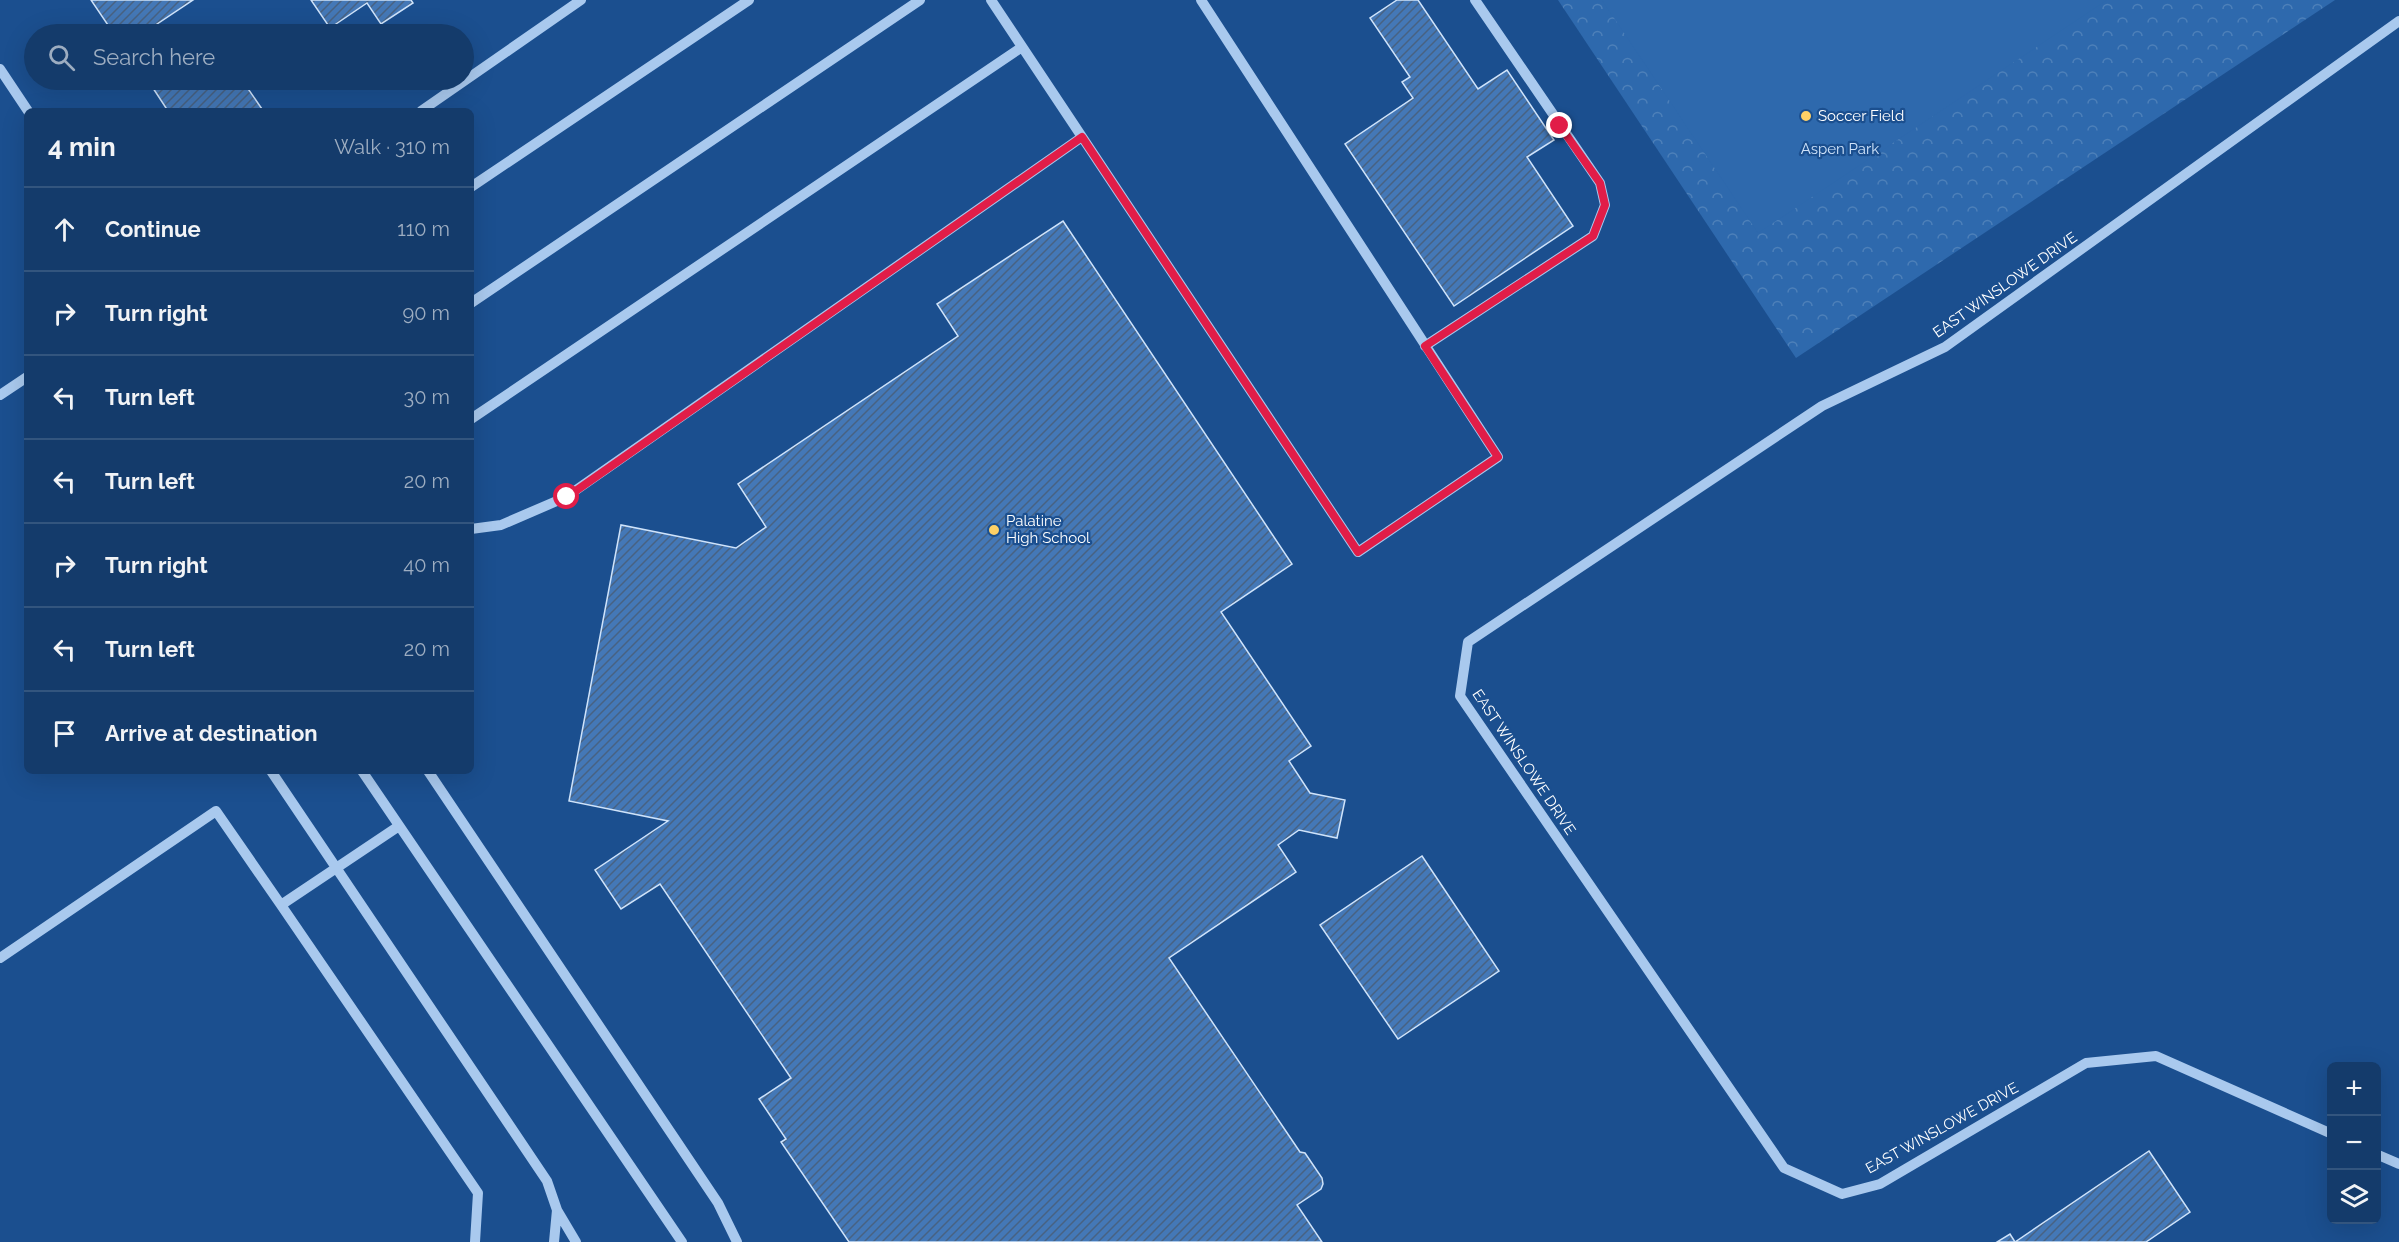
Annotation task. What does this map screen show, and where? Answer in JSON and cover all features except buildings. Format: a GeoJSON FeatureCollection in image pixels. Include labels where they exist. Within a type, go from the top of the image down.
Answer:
{"type":"FeatureCollection","features":[{"type":"Feature","properties":{"kind":"street"},"geometry":{"type":"LineString","coordinates":[[474,74],[582,0]]}},
{"type":"Feature","properties":{"kind":"street"},"geometry":{"type":"LineString","coordinates":[[474,185],[749,0]]}},
{"type":"Feature","properties":{"kind":"street"},"geometry":{"type":"LineString","coordinates":[[474,301],[920,0]]}},
{"type":"Feature","properties":{"kind":"street"},"geometry":{"type":"LineString","coordinates":[[991,0],[1358,552],[1498,457],[1201,0]]}},
{"type":"Feature","properties":{"kind":"street"},"geometry":{"type":"LineString","coordinates":[[1425,346],[1593,236],[1605,205],[1600,183],[1475,0]]}},
{"type":"Feature","properties":{"kind":"street","name":"EAST WINSLOWE DRIVE"},"geometry":{"type":"LineString","coordinates":[[2327,1132],[2156,1056],[2086,1063],[1880,1185],[1842,1194],[1784,1168],[1460,696],[1468,642],[1822,406],[1945,347],[2399,21]]}},
{"type":"Feature","properties":{"kind":"street"},"geometry":{"type":"LineString","coordinates":[[474,417],[1022,47]]}},
{"type":"Feature","properties":{"kind":"street"},"geometry":{"type":"LineString","coordinates":[[0,69],[26,108]]}},
{"type":"Feature","properties":{"kind":"street"},"geometry":{"type":"LineString","coordinates":[[425,108],[451,90]]}},
{"type":"Feature","properties":{"kind":"street"},"geometry":{"type":"LineString","coordinates":[[474,529],[501,525],[567,497],[1082,137]]}},
{"type":"Feature","properties":{"kind":"street"},"geometry":{"type":"LineString","coordinates":[[0,394],[24,379]]}},
{"type":"Feature","properties":{"kind":"street"},"geometry":{"type":"LineString","coordinates":[[273,774],[548,1181],[557,1210],[576,1242]]}},
{"type":"Feature","properties":{"kind":"street"},"geometry":{"type":"LineString","coordinates":[[364,774],[682,1242]]}},
{"type":"Feature","properties":{"kind":"street"},"geometry":{"type":"LineString","coordinates":[[430,774],[718,1203],[737,1242]]}},
{"type":"Feature","properties":{"kind":"street"},"geometry":{"type":"LineString","coordinates":[[0,958],[216,811],[478,1193],[475,1242]]}},
{"type":"Feature","properties":{"kind":"street"},"geometry":{"type":"LineString","coordinates":[[281,905],[399,826]]}},
{"type":"Feature","properties":{"kind":"street"},"geometry":{"type":"LineString","coordinates":[[2381,1156],[2399,1164]]}},
{"type":"Feature","properties":{"kind":"street"},"geometry":{"type":"LineString","coordinates":[[554,1242],[557,1210]]}},
{"type":"Feature","properties":{"kind":"green space","name":"Aspen Park"},"geometry":{"type":"Polygon","coordinates":[[[1558,0],[2335,0],[1796,358],[1558,0]]]}},
{"type":"Feature","properties":{"kind":"green space","name":"Soccer Field"},"geometry":{"type":"Polygon","coordinates":[[[1602,0],[2107,0],[1758,233],[1602,0]]]}},
{"type":"Feature","properties":{"kind":"place","name":"Soccer Field"},"geometry":{"type":"Point","coordinates":[1806,116]}},
{"type":"Feature","properties":{"kind":"place","name":"Palatine High School"},"geometry":{"type":"Point","coordinates":[994,530]}},
{"type":"Feature","properties":{"kind":"route"},"geometry":{"type":"LineString","coordinates":[[567,497],[1082,137],[1358,552],[1498,457],[1425,346],[1593,236],[1605,205],[1600,183],[1560,126]]}}]}
